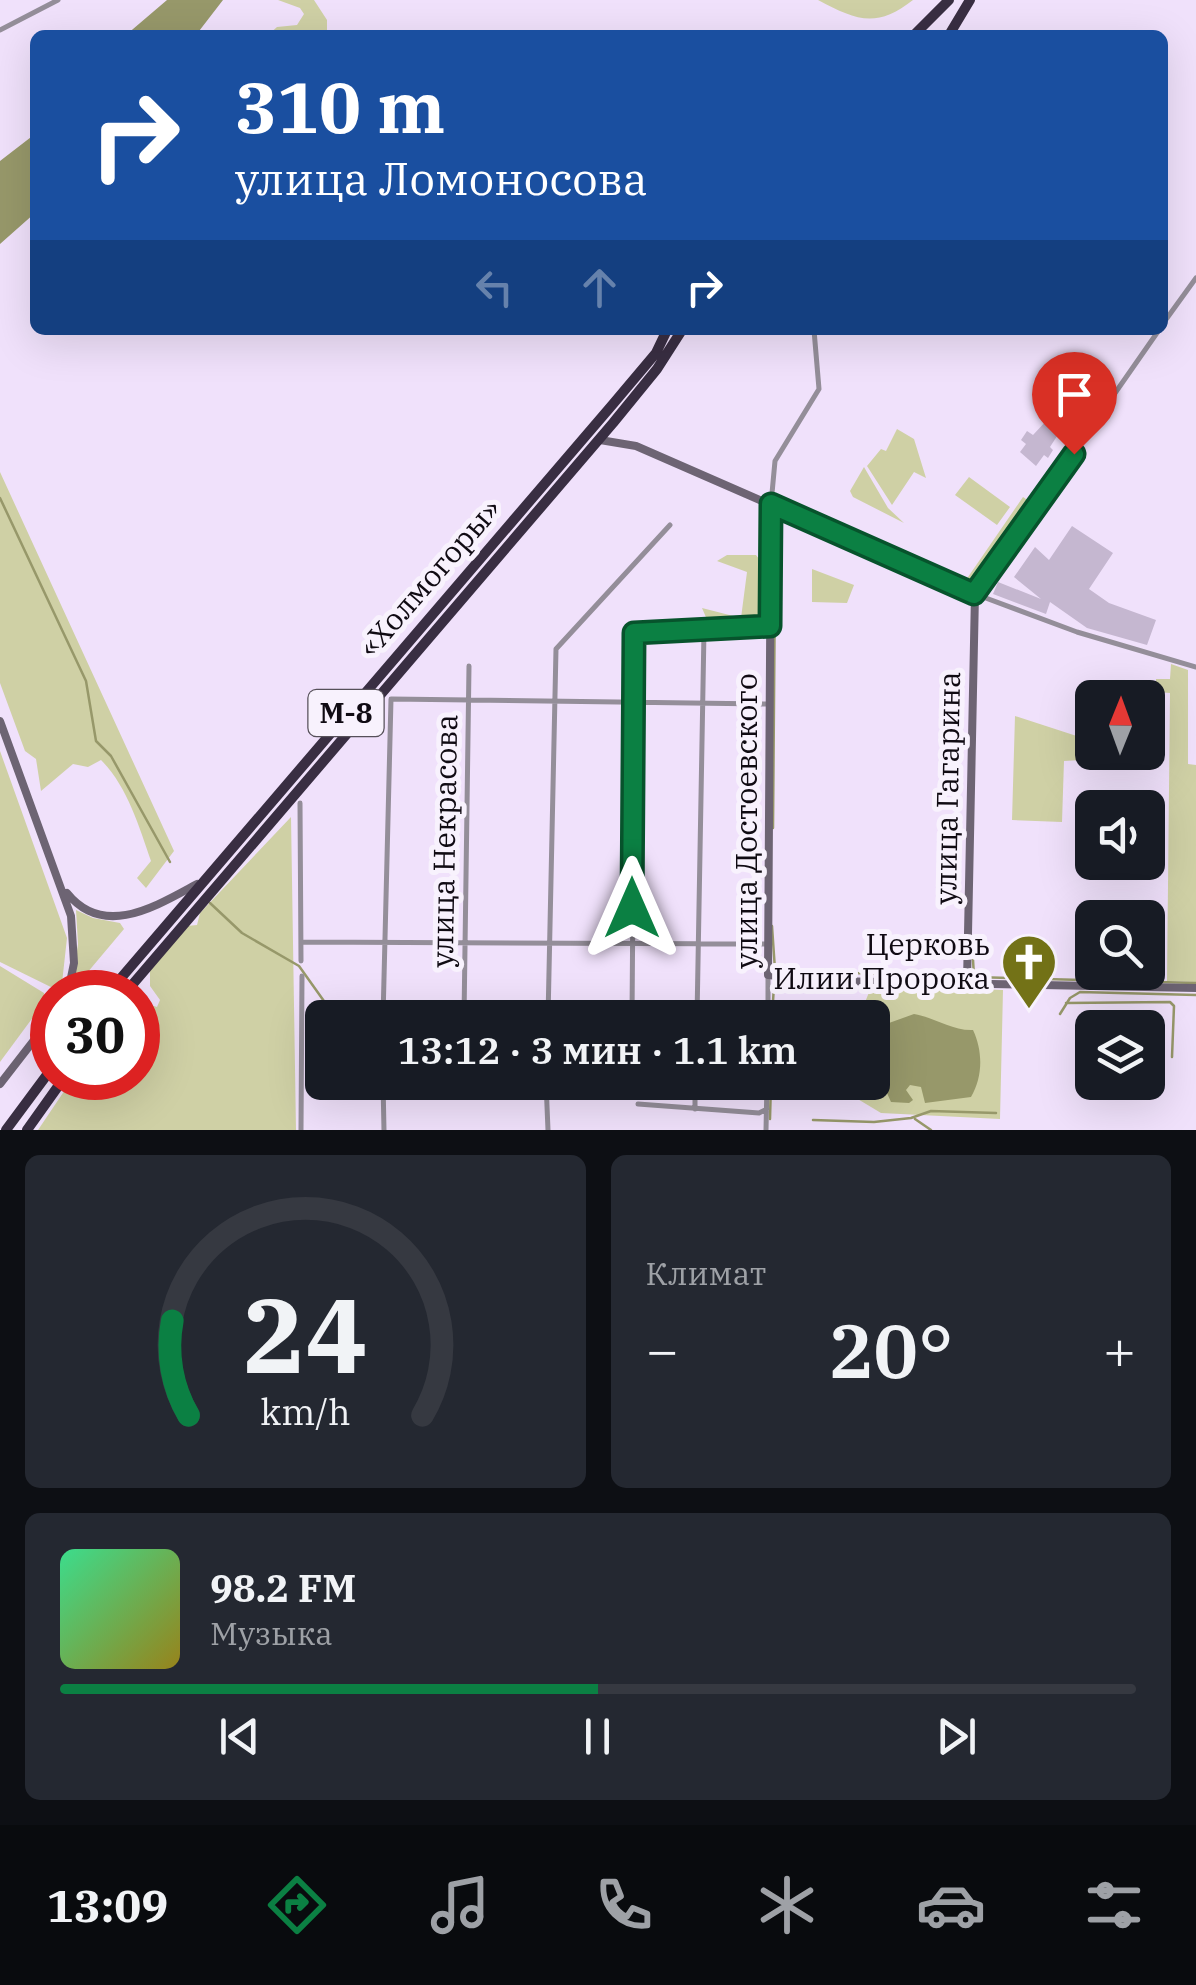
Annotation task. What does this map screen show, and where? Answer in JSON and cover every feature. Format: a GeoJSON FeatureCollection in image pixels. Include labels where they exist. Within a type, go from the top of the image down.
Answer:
{"type":"FeatureCollection","features":[{"type":"Feature","properties":{"kind":"highway"},"geometry":{"type":"LineString","coordinates":[[919,30],[949,0]]}},
{"type":"Feature","properties":{"kind":"highway"},"geometry":{"type":"LineString","coordinates":[[952,30],[970,0]]}},
{"type":"Feature","properties":{"kind":"highway","name":"«Холмогоры»"},"geometry":{"type":"LineString","coordinates":[[127,970],[614,404],[656,353],[664,335]]}},
{"type":"Feature","properties":{"kind":"highway","name":"«Холмогоры»"},"geometry":{"type":"LineString","coordinates":[[145,970],[613,423],[679,335]]}},
{"type":"Feature","properties":{"kind":"highway"},"geometry":{"type":"LineString","coordinates":[[6,1130],[30,1098]]}},
{"type":"Feature","properties":{"kind":"highway"},"geometry":{"type":"LineString","coordinates":[[27,1130],[48,1100]]}},
{"type":"Feature","properties":{"kind":"street"},"geometry":{"type":"LineString","coordinates":[[0,30],[58,0]]}},
{"type":"Feature","properties":{"kind":"street"},"geometry":{"type":"LineString","coordinates":[[1168,317],[1196,278]]}},
{"type":"Feature","properties":{"kind":"street"},"geometry":{"type":"LineString","coordinates":[[771,504],[775,461],[819,389],[814,335]]}},
{"type":"Feature","properties":{"kind":"street"},"geometry":{"type":"LineString","coordinates":[[974,594],[1155,335]]}},
{"type":"Feature","properties":{"kind":"street"},"geometry":{"type":"LineString","coordinates":[[613,423],[615,430],[636,446]]}},
{"type":"Feature","properties":{"kind":"street"},"geometry":{"type":"LineString","coordinates":[[598,440],[619,440],[636,446],[974,594],[1077,632],[1196,667]]}},
{"type":"Feature","properties":{"kind":"street","name":"улица Достоевского"},"geometry":{"type":"LineString","coordinates":[[768,1000],[771,504]]}},
{"type":"Feature","properties":{"kind":"street"},"geometry":{"type":"LineString","coordinates":[[548,1000],[556,649],[670,526]]}},
{"type":"Feature","properties":{"kind":"street","name":"улица Гагарина"},"geometry":{"type":"LineString","coordinates":[[967,982],[974,594]]}},
{"type":"Feature","properties":{"kind":"street"},"geometry":{"type":"LineString","coordinates":[[632,1000],[634,633],[770,626]]}},
{"type":"Feature","properties":{"kind":"street"},"geometry":{"type":"LineString","coordinates":[[697,1000],[704,631]]}},
{"type":"Feature","properties":{"kind":"street","name":"улица Некрасова"},"geometry":{"type":"LineString","coordinates":[[464,1000],[469,666]]}},
{"type":"Feature","properties":{"kind":"street"},"geometry":{"type":"LineString","coordinates":[[384,1000],[391,699],[770,704]]}},
{"type":"Feature","properties":{"kind":"street"},"geometry":{"type":"LineString","coordinates":[[0,721],[60,884],[75,937],[71,970]]}},
{"type":"Feature","properties":{"kind":"street"},"geometry":{"type":"LineString","coordinates":[[300,803],[302,962]]}},
{"type":"Feature","properties":{"kind":"street"},"geometry":{"type":"LineString","coordinates":[[60,884],[84,910],[116,917],[146,912],[201,882]]}},
{"type":"Feature","properties":{"kind":"street"},"geometry":{"type":"LineString","coordinates":[[301,942],[768,944]]}},
{"type":"Feature","properties":{"kind":"street"},"geometry":{"type":"LineString","coordinates":[[768,975],[830,981],[1196,988]]}},
{"type":"Feature","properties":{"kind":"street"},"geometry":{"type":"LineString","coordinates":[[300,1130],[302,976]]}},
{"type":"Feature","properties":{"kind":"street"},"geometry":{"type":"LineString","coordinates":[[0,1084],[30,1045]]}},
{"type":"Feature","properties":{"kind":"street"},"geometry":{"type":"LineString","coordinates":[[383,1100],[384,1130]]}},
{"type":"Feature","properties":{"kind":"street"},"geometry":{"type":"LineString","coordinates":[[546,1100],[548,1130]]}},
{"type":"Feature","properties":{"kind":"street"},"geometry":{"type":"LineString","coordinates":[[694,1100],[694,1110]]}},
{"type":"Feature","properties":{"kind":"street"},"geometry":{"type":"LineString","coordinates":[[766,1130],[767,1100]]}},
{"type":"Feature","properties":{"kind":"street"},"geometry":{"type":"LineString","coordinates":[[638,1104],[694,1110],[767,1109]]}},
{"type":"Feature","properties":{"kind":"shaded area"},"geometry":{"type":"Polygon","coordinates":[[[167,0],[223,0],[200,30],[132,30],[167,0]]]}},
{"type":"Feature","properties":{"kind":"shaded area"},"geometry":{"type":"Polygon","coordinates":[[[278,0],[314,0],[327,20],[327,30],[274,30],[297,25],[304,14],[300,8],[278,0]]]}},
{"type":"Feature","properties":{"kind":"shaded area"},"geometry":{"type":"Polygon","coordinates":[[[818,0],[913,0],[888,15],[866,18],[844,13],[818,0]]]}},
{"type":"Feature","properties":{"kind":"shaded area"},"geometry":{"type":"Polygon","coordinates":[[[30,138],[30,217],[0,244],[0,161],[30,138]]]}},
{"type":"Feature","properties":{"kind":"shaded area"},"geometry":{"type":"Polygon","coordinates":[[[897,429],[914,439],[926,478],[914,472],[892,505],[867,466],[881,449],[886,451],[897,429]]]}},
{"type":"Feature","properties":{"kind":"shaded area"},"geometry":{"type":"Polygon","coordinates":[[[864,467],[888,508],[904,523],[853,497],[850,491],[864,467]]]}},
{"type":"Feature","properties":{"kind":"shaded area"},"geometry":{"type":"Polygon","coordinates":[[[0,472],[174,851],[146,888],[137,878],[151,861],[131,807],[110,770],[101,760],[88,767],[73,764],[41,791],[36,759],[25,751],[0,683],[0,472]]]}},
{"type":"Feature","properties":{"kind":"shaded area"},"geometry":{"type":"Polygon","coordinates":[[[969,477],[1010,507],[997,525],[955,495],[969,477]]]}},
{"type":"Feature","properties":{"kind":"shaded area"},"geometry":{"type":"Polygon","coordinates":[[[1023,497],[1035,505],[981,579],[966,580],[1023,497]]]}},
{"type":"Feature","properties":{"kind":"shaded area"},"geometry":{"type":"Polygon","coordinates":[[[727,555],[756,555],[767,569],[766,623],[711,629],[702,608],[741,618],[747,572],[717,561],[727,555]]]}},
{"type":"Feature","properties":{"kind":"shaded area"},"geometry":{"type":"Polygon","coordinates":[[[812,569],[854,585],[847,603],[812,602],[812,569]]]}},
{"type":"Feature","properties":{"kind":"shaded area"},"geometry":{"type":"Polygon","coordinates":[[[1171,664],[1188,670],[1188,764],[1196,765],[1196,982],[1167,981],[1170,693],[1165,693],[1165,680],[1156,679],[1170,679],[1171,664]]]}},
{"type":"Feature","properties":{"kind":"shaded area"},"geometry":{"type":"Polygon","coordinates":[[[1015,716],[1075,735],[1075,760],[1064,761],[1062,822],[1012,820],[1015,716]]]}},
{"type":"Feature","properties":{"kind":"shaded area"},"geometry":{"type":"Polygon","coordinates":[[[0,751],[67,938],[63,970],[30,970],[30,977],[0,962],[0,751]]]}},
{"type":"Feature","properties":{"kind":"shaded area"},"geometry":{"type":"Polygon","coordinates":[[[291,817],[296,1130],[38,1130],[58,1100],[160,1100],[160,970],[150,969],[187,926],[197,925],[200,913],[291,817]]]}},
{"type":"Feature","properties":{"kind":"shaded area"},"geometry":{"type":"Polygon","coordinates":[[[76,910],[120,923],[124,929],[90,970],[74,970],[78,944],[76,910]]]}},
{"type":"Feature","properties":{"kind":"shaded area"},"geometry":{"type":"Polygon","coordinates":[[[0,966],[30,984],[30,1021],[0,1062],[0,966]]]}},
{"type":"Feature","properties":{"kind":"shaded area"},"geometry":{"type":"Polygon","coordinates":[[[872,985],[1003,990],[1000,1119],[881,1113],[859,1100],[890,1100],[890,1000],[866,1000],[872,985]]]}},
{"type":"Feature","properties":{"kind":"shaded area"},"geometry":{"type":"Polygon","coordinates":[[[914,1014],[973,1030],[980,1064],[971,1097],[925,1103],[921,1087],[910,1085],[906,1090],[913,1100],[891,1102],[890,1023],[914,1014]]]}},
{"type":"Feature","properties":{"kind":"building"},"geometry":{"type":"Polygon","coordinates":[[[1047,420],[1061,430],[1048,458],[1044,455],[1036,466],[1020,452],[1026,444],[1021,440],[1027,431],[1033,435],[1047,420]]]}},
{"type":"Feature","properties":{"kind":"building"},"geometry":{"type":"Polygon","coordinates":[[[1072,526],[1113,553],[1089,589],[1109,603],[1156,620],[1147,645],[1087,628],[1050,602],[1046,614],[993,594],[998,582],[1041,599],[1014,577],[1035,547],[1049,560],[1072,526]]]}},
{"type":"Feature","properties":{"kind":"waterway"},"geometry":{"type":"LineString","coordinates":[[0,498],[86,681],[96,741],[111,756],[170,862]]}},
{"type":"Feature","properties":{"kind":"waterway"},"geometry":{"type":"LineString","coordinates":[[773,828],[775,574]]}},
{"type":"Feature","properties":{"kind":"waterway"},"geometry":{"type":"LineString","coordinates":[[210,903],[242,933],[299,966],[323,1000]]}},
{"type":"Feature","properties":{"kind":"waterway"},"geometry":{"type":"LineString","coordinates":[[772,926],[775,970],[958,977],[963,973]]}},
{"type":"Feature","properties":{"kind":"waterway"},"geometry":{"type":"LineString","coordinates":[[972,942],[974,977],[1196,983]]}},
{"type":"Feature","properties":{"kind":"waterway"},"geometry":{"type":"LineString","coordinates":[[773,1000],[774,985]]}},
{"type":"Feature","properties":{"kind":"waterway"},"geometry":{"type":"LineString","coordinates":[[1060,1014],[1070,998],[1080,992],[1196,995]]}},
{"type":"Feature","properties":{"kind":"waterway"},"geometry":{"type":"LineString","coordinates":[[1066,1003],[1170,1002],[1174,1006],[1172,1057]]}},
{"type":"Feature","properties":{"kind":"waterway"},"geometry":{"type":"LineString","coordinates":[[770,1119],[771,1100]]}},
{"type":"Feature","properties":{"kind":"waterway"},"geometry":{"type":"LineString","coordinates":[[813,1120],[874,1122],[911,1118],[931,1111],[996,1113]]}},
{"type":"Feature","properties":{"kind":"waterway"},"geometry":{"type":"LineString","coordinates":[[915,1119],[931,1130]]}},
{"type":"Feature","properties":{"kind":"place","name":"Церковь Илии Пророка"},"geometry":{"type":"Point","coordinates":[1029,1011]}},
{"type":"Feature","properties":{"kind":"route"},"geometry":{"type":"LineString","coordinates":[[632,908],[634,633],[770,626],[771,504],[974,594],[1074,454]]}}]}
